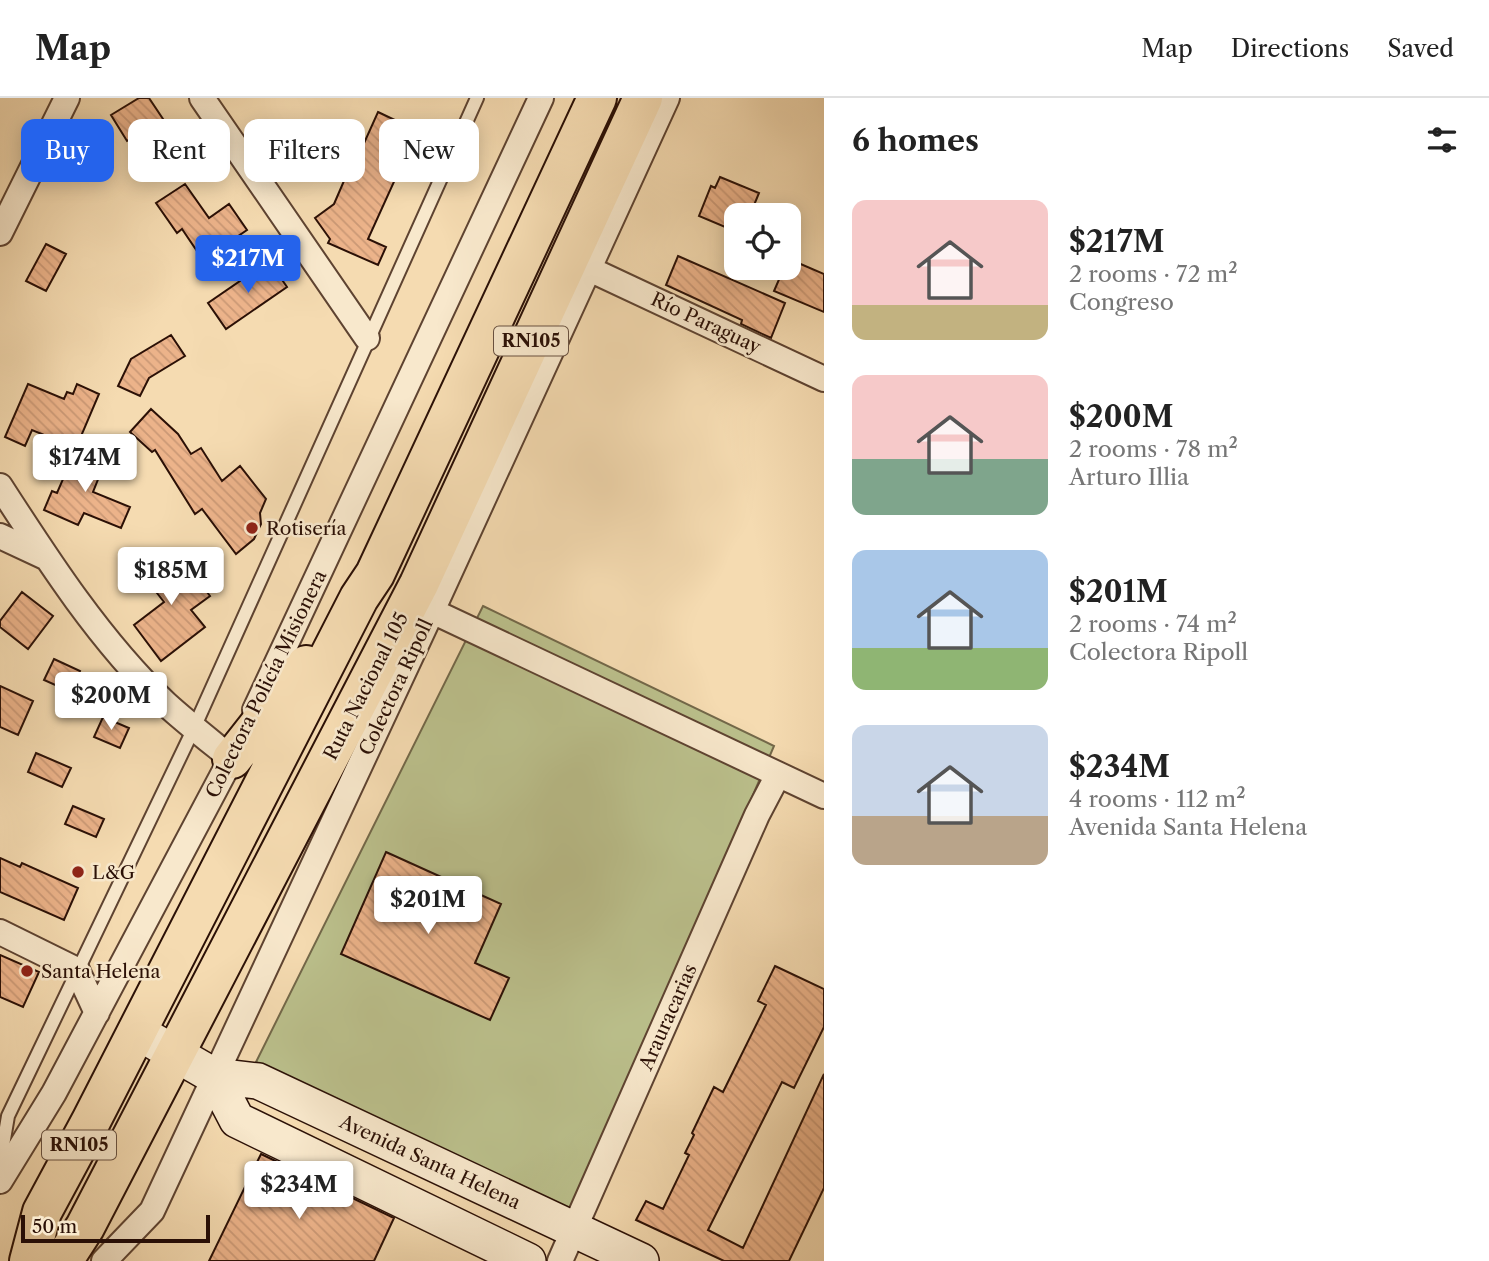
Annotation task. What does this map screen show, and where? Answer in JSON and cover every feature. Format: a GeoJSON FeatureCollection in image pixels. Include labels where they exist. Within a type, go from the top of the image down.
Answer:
{"type":"FeatureCollection","features":[{"type":"Feature","properties":{"kind":"highway","name":"RN105"},"geometry":{"type":"LineString","coordinates":[[29,1261],[42,1212],[359,598],[375,574],[597,98]]}},
{"type":"Feature","properties":{"kind":"highway","name":"Ruta Nacional 105"},"geometry":{"type":"LineString","coordinates":[[63,1261],[85,1227],[419,584],[643,98]]}},
{"type":"Feature","properties":{"kind":"highway"},"geometry":{"type":"LineString","coordinates":[[232,759],[359,598]]}},
{"type":"Feature","properties":{"kind":"main road","name":"Avenida Santa Helena"},"geometry":{"type":"LineString","coordinates":[[136,1031],[214,1076],[258,1081],[641,1261]]}},
{"type":"Feature","properties":{"kind":"main road"},"geometry":{"type":"LineString","coordinates":[[214,1076],[237,1120],[528,1261]]}},
{"type":"Feature","properties":{"kind":"street"},"geometry":{"type":"LineString","coordinates":[[0,233],[67,98]]}},
{"type":"Feature","properties":{"kind":"street"},"geometry":{"type":"LineString","coordinates":[[202,98],[367,338]]}},
{"type":"Feature","properties":{"kind":"street","name":"Colectora Policía Misionera"},"geometry":{"type":"LineString","coordinates":[[0,1181],[54,1093],[232,759],[541,98]]}},
{"type":"Feature","properties":{"kind":"street","name":"Colectora Ripoll"},"geometry":{"type":"LineString","coordinates":[[104,1261],[152,1211],[432,611],[667,98]]}},
{"type":"Feature","properties":{"kind":"street","name":"Río Paraguay"},"geometry":{"type":"LineString","coordinates":[[587,268],[824,379]]}},
{"type":"Feature","properties":{"kind":"street"},"geometry":{"type":"LineString","coordinates":[[0,486],[47,559],[103,634],[165,702],[232,759]]}},
{"type":"Feature","properties":{"kind":"street"},"geometry":{"type":"LineString","coordinates":[[0,536],[47,559]]}},
{"type":"Feature","properties":{"kind":"street"},"geometry":{"type":"LineString","coordinates":[[432,611],[824,796]]}},
{"type":"Feature","properties":{"kind":"street","name":"Arauracarias"},"geometry":{"type":"LineString","coordinates":[[561,1261],[757,815],[778,775]]}},
{"type":"Feature","properties":{"kind":"street"},"geometry":{"type":"LineString","coordinates":[[0,932],[77,970],[97,1013],[136,1031]]}},
{"type":"Feature","properties":{"kind":"lane"},"geometry":{"type":"LineString","coordinates":[[0,1163],[8,1116],[194,728],[477,98]]}},
{"type":"Feature","properties":{"kind":"green space"},"geometry":{"type":"Polygon","coordinates":[[[483,606],[774,746],[571,1219],[256,1062],[483,606]]]}},
{"type":"Feature","properties":{"kind":"building"},"geometry":{"type":"Polygon","coordinates":[[[139,98],[149,98],[163,119],[128,119],[127,141],[111,115],[139,98]]]}},
{"type":"Feature","properties":{"kind":"building"},"geometry":{"type":"Polygon","coordinates":[[[378,112],[393,119],[379,119],[379,182],[394,182],[368,239],[386,247],[378,265],[328,243],[330,239],[315,218],[334,204],[344,182],[365,182],[365,141],[378,112]]]}},
{"type":"Feature","properties":{"kind":"building"},"geometry":{"type":"Polygon","coordinates":[[[720,177],[759,193],[755,203],[724,203],[724,227],[699,216],[711,186],[715,188],[720,177]]]}},
{"type":"Feature","properties":{"kind":"building"},"geometry":{"type":"Polygon","coordinates":[[[185,184],[209,218],[229,204],[247,230],[203,260],[182,229],[177,233],[156,203],[185,184]]]}},
{"type":"Feature","properties":{"kind":"building"},"geometry":{"type":"Polygon","coordinates":[[[46,244],[66,254],[46,291],[26,281],[46,244]]]}},
{"type":"Feature","properties":{"kind":"building"},"geometry":{"type":"Polygon","coordinates":[[[678,256],[724,276],[724,280],[733,280],[785,303],[771,338],[741,324],[742,320],[666,285],[678,256]]]}},
{"type":"Feature","properties":{"kind":"building"},"geometry":{"type":"Polygon","coordinates":[[[269,261],[287,287],[226,329],[208,303],[269,261]]]}},
{"type":"Feature","properties":{"kind":"building"},"geometry":{"type":"Polygon","coordinates":[[[801,264],[824,274],[824,312],[774,291],[779,280],[801,280],[801,264]]]}},
{"type":"Feature","properties":{"kind":"building"},"geometry":{"type":"Polygon","coordinates":[[[171,335],[185,356],[149,378],[140,396],[118,386],[131,359],[171,335]]]}},
{"type":"Feature","properties":{"kind":"building"},"geometry":{"type":"Polygon","coordinates":[[[28,384],[64,399],[67,392],[73,394],[77,384],[99,394],[76,448],[32,430],[25,446],[5,437],[28,384]]]}},
{"type":"Feature","properties":{"kind":"building"},"geometry":{"type":"Polygon","coordinates":[[[151,409],[178,434],[191,454],[201,448],[222,481],[240,466],[266,499],[260,513],[261,524],[254,539],[236,554],[202,509],[195,514],[155,450],[152,452],[130,432],[151,409]]]}},
{"type":"Feature","properties":{"kind":"building"},"geometry":{"type":"Polygon","coordinates":[[[76,449],[105,462],[93,492],[130,507],[121,528],[84,513],[78,525],[44,510],[52,491],[57,493],[76,449]]]}},
{"type":"Feature","properties":{"kind":"building"},"geometry":{"type":"Polygon","coordinates":[[[162,552],[181,577],[190,570],[210,596],[191,610],[205,627],[161,661],[134,625],[164,602],[139,570],[162,552]]]}},
{"type":"Feature","properties":{"kind":"building"},"geometry":{"type":"Polygon","coordinates":[[[22,592],[53,616],[28,649],[0,627],[0,621],[22,592]]]}},
{"type":"Feature","properties":{"kind":"building"},"geometry":{"type":"Polygon","coordinates":[[[54,659],[80,671],[71,692],[44,680],[54,659]]]}},
{"type":"Feature","properties":{"kind":"building"},"geometry":{"type":"Polygon","coordinates":[[[0,686],[33,701],[18,735],[0,727],[0,686]]]}},
{"type":"Feature","properties":{"kind":"building"},"geometry":{"type":"Polygon","coordinates":[[[103,717],[129,728],[120,748],[94,737],[103,717]]]}},
{"type":"Feature","properties":{"kind":"building"},"geometry":{"type":"Polygon","coordinates":[[[36,753],[71,768],[62,787],[28,772],[36,753]]]}},
{"type":"Feature","properties":{"kind":"building"},"geometry":{"type":"Polygon","coordinates":[[[73,806],[104,819],[96,837],[65,824],[73,806]]]}},
{"type":"Feature","properties":{"kind":"building"},"geometry":{"type":"Polygon","coordinates":[[[386,852],[501,904],[475,963],[509,978],[490,1020],[341,954],[386,852]]]}},
{"type":"Feature","properties":{"kind":"building"},"geometry":{"type":"Polygon","coordinates":[[[0,858],[20,867],[22,863],[78,888],[64,920],[0,892],[0,858]]]}},
{"type":"Feature","properties":{"kind":"building"},"geometry":{"type":"Polygon","coordinates":[[[0,955],[39,972],[23,1007],[0,997],[0,955]]]}},
{"type":"Feature","properties":{"kind":"building"},"geometry":{"type":"Polygon","coordinates":[[[775,966],[824,989],[824,1027],[794,1088],[782,1082],[708,1230],[743,1248],[824,1074],[824,1188],[789,1261],[724,1261],[636,1220],[646,1201],[663,1209],[689,1155],[685,1153],[694,1135],[692,1133],[714,1087],[723,1092],[766,1005],[758,1001],[775,966]]]}},
{"type":"Feature","properties":{"kind":"building"},"geometry":{"type":"Polygon","coordinates":[[[261,1154],[394,1218],[374,1261],[209,1261],[261,1154]]]}},
{"type":"Feature","properties":{"kind":"place","name":"Rotisería"},"geometry":{"type":"Point","coordinates":[252,528]}},
{"type":"Feature","properties":{"kind":"place","name":"L&G"},"geometry":{"type":"Point","coordinates":[78,872]}},
{"type":"Feature","properties":{"kind":"place","name":"Santa Helena"},"geometry":{"type":"Point","coordinates":[27,971]}}]}
